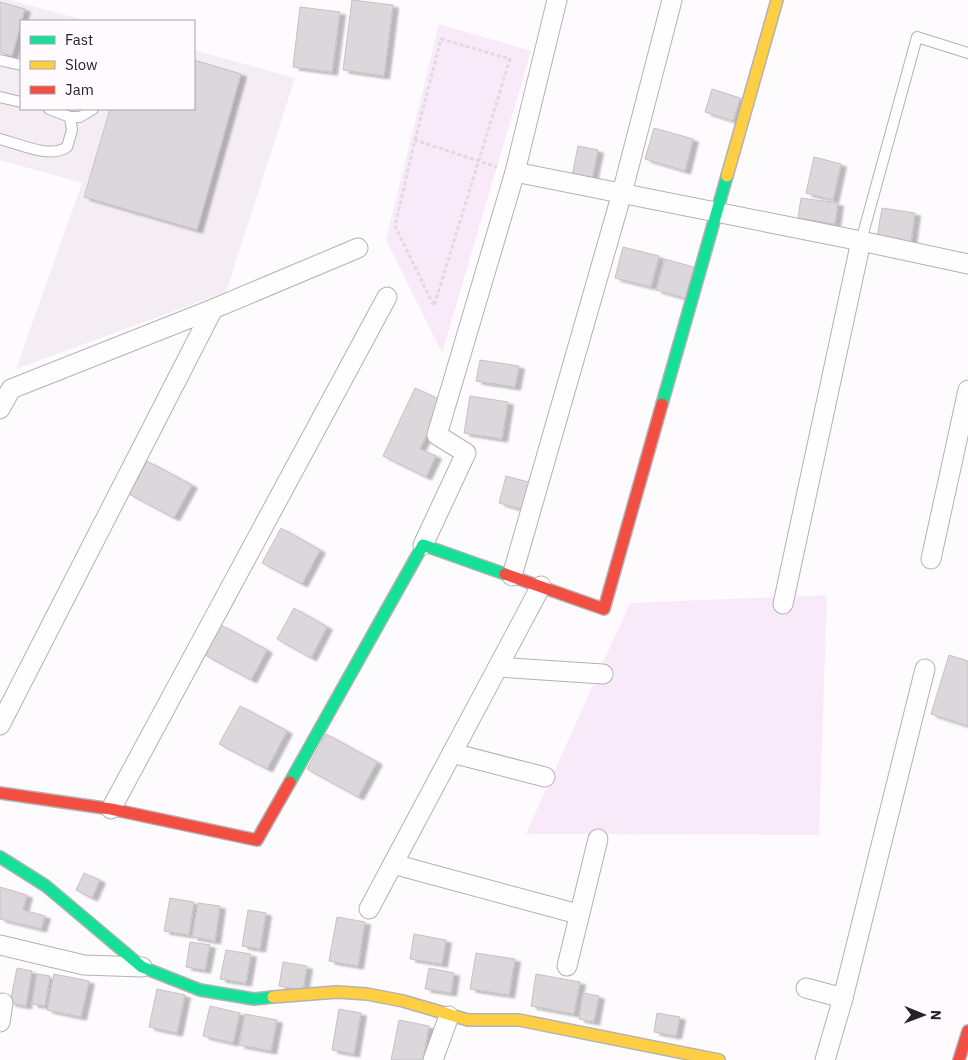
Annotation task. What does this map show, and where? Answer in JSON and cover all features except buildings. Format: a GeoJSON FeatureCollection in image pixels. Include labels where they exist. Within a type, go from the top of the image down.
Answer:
{"type":"FeatureCollection","features":[{"type":"Feature","properties":{"kind":"street"},"geometry":{"type":"LineString","coordinates":[[0,793],[111,809],[257,840],[423,545],[466,453],[437,435],[515,172],[558,0]]}},
{"type":"Feature","properties":{"kind":"street"},"geometry":{"type":"LineString","coordinates":[[512,576],[622,193],[672,0]]}},
{"type":"Feature","properties":{"kind":"street"},"geometry":{"type":"LineString","coordinates":[[423,545],[604,609],[777,0]]}},
{"type":"Feature","properties":{"kind":"street"},"geometry":{"type":"LineString","coordinates":[[515,172],[968,264]]}},
{"type":"Feature","properties":{"kind":"street"},"geometry":{"type":"LineString","coordinates":[[783,604],[862,241]]}},
{"type":"Feature","properties":{"kind":"street"},"geometry":{"type":"LineString","coordinates":[[0,409],[11,389],[214,310],[358,248]]}},
{"type":"Feature","properties":{"kind":"street"},"geometry":{"type":"LineString","coordinates":[[111,809],[387,297]]}},
{"type":"Feature","properties":{"kind":"street"},"geometry":{"type":"LineString","coordinates":[[0,725],[214,310]]}},
{"type":"Feature","properties":{"kind":"street"},"geometry":{"type":"LineString","coordinates":[[931,559],[968,390]]}},
{"type":"Feature","properties":{"kind":"street"},"geometry":{"type":"LineString","coordinates":[[369,909],[540,586]]}},
{"type":"Feature","properties":{"kind":"street"},"geometry":{"type":"LineString","coordinates":[[498,667],[603,674]]}},
{"type":"Feature","properties":{"kind":"street"},"geometry":{"type":"LineString","coordinates":[[825,1060],[843,998],[925,669]]}},
{"type":"Feature","properties":{"kind":"street"},"geometry":{"type":"LineString","coordinates":[[452,753],[545,777]]}},
{"type":"Feature","properties":{"kind":"street"},"geometry":{"type":"LineString","coordinates":[[567,966],[578,914],[598,839]]}},
{"type":"Feature","properties":{"kind":"street"},"geometry":{"type":"LineString","coordinates":[[0,857],[46,886],[142,967],[200,990],[254,999],[337,992],[367,994],[403,1001],[468,1020],[519,1020],[539,1023],[719,1060]]}},
{"type":"Feature","properties":{"kind":"street"},"geometry":{"type":"LineString","coordinates":[[393,864],[578,914]]}},
{"type":"Feature","properties":{"kind":"street"},"geometry":{"type":"LineString","coordinates":[[0,945],[84,965],[142,967]]}},
{"type":"Feature","properties":{"kind":"street"},"geometry":{"type":"LineString","coordinates":[[806,988],[843,998]]}},
{"type":"Feature","properties":{"kind":"street"},"geometry":{"type":"LineString","coordinates":[[0,1022],[3,1003]]}},
{"type":"Feature","properties":{"kind":"street"},"geometry":{"type":"LineString","coordinates":[[433,1060],[449,1016]]}},
{"type":"Feature","properties":{"kind":"street"},"geometry":{"type":"LineString","coordinates":[[958,1060],[967,1037]]}},
{"type":"Feature","properties":{"kind":"lane"},"geometry":{"type":"LineString","coordinates":[[862,241],[917,37],[968,53]]}},
{"type":"Feature","properties":{"kind":"lane"},"geometry":{"type":"LineString","coordinates":[[0,60],[20,64]]}},
{"type":"Feature","properties":{"kind":"lane"},"geometry":{"type":"LineString","coordinates":[[0,97],[20,102]]}},
{"type":"Feature","properties":{"kind":"lane"},"geometry":{"type":"LineString","coordinates":[[52,110],[70,117],[80,118],[92,110]]}},
{"type":"Feature","properties":{"kind":"lane"},"geometry":{"type":"LineString","coordinates":[[0,139],[44,150],[62,151],[67,147],[72,130],[70,117]]}},
{"type":"Feature","properties":{"kind":"path"},"geometry":{"type":"LineString","coordinates":[[441,39],[510,60],[434,306],[395,226],[415,140],[441,39]]}},
{"type":"Feature","properties":{"kind":"path"},"geometry":{"type":"LineString","coordinates":[[415,140],[480,161]]}},
{"type":"Feature","properties":{"kind":"shaded area"},"geometry":{"type":"Polygon","coordinates":[[[0,0],[10,0],[84,20],[20,20],[20,110],[195,110],[195,50],[295,78],[226,292],[16,369],[82,183],[0,160],[0,0]]]}},
{"type":"Feature","properties":{"kind":"shaded area"},"geometry":{"type":"Polygon","coordinates":[[[439,24],[531,51],[442,353],[386,240],[439,24]]]}},
{"type":"Feature","properties":{"kind":"shaded area"},"geometry":{"type":"Polygon","coordinates":[[[827,595],[819,835],[526,834],[630,603],[827,595]]]}},
{"type":"Feature","properties":{"kind":"traffic: fast"},"geometry":{"type":"LineString","coordinates":[[662,404],[727,176]]}},
{"type":"Feature","properties":{"kind":"traffic: fast"},"geometry":{"type":"LineString","coordinates":[[290,782],[423,545],[505,574]]}},
{"type":"Feature","properties":{"kind":"traffic: fast"},"geometry":{"type":"LineString","coordinates":[[0,857],[46,886],[142,967],[200,990],[254,999],[273,997]]}},
{"type":"Feature","properties":{"kind":"traffic: slow"},"geometry":{"type":"LineString","coordinates":[[727,176],[777,0]]}},
{"type":"Feature","properties":{"kind":"traffic: slow"},"geometry":{"type":"LineString","coordinates":[[273,997],[337,992],[367,994],[403,1001],[468,1020],[519,1020],[719,1060]]}},
{"type":"Feature","properties":{"kind":"traffic: jam"},"geometry":{"type":"LineString","coordinates":[[505,574],[604,609],[662,404]]}},
{"type":"Feature","properties":{"kind":"traffic: jam"},"geometry":{"type":"LineString","coordinates":[[0,793],[111,809],[257,840],[290,782]]}},
{"type":"Feature","properties":{"kind":"traffic: jam"},"geometry":{"type":"LineString","coordinates":[[959,1060],[968,1031]]}}]}
